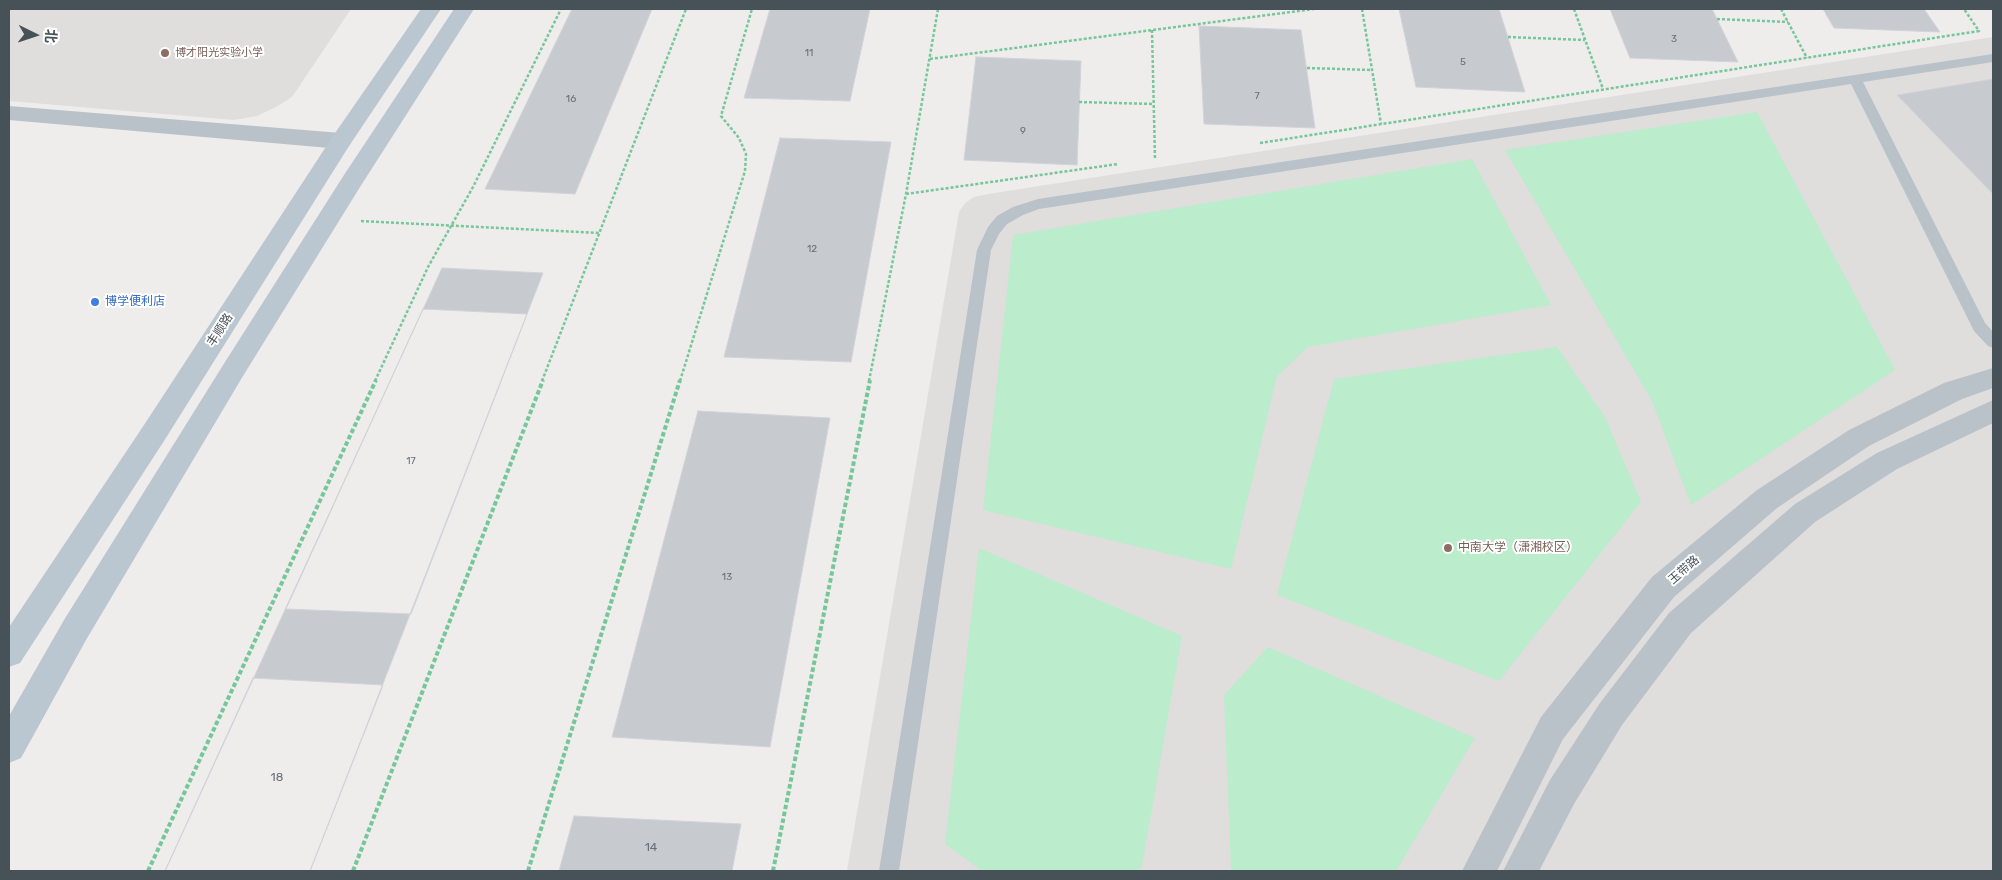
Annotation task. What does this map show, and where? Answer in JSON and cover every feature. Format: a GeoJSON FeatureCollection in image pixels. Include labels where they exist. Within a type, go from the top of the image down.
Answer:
{"type":"FeatureCollection","features":[{"type":"Feature","properties":{"kind":"main road","name":"丰顺路"},"geometry":{"type":"LineString","coordinates":[[9,653],[154,433],[341,141],[431,9]]}},
{"type":"Feature","properties":{"kind":"main road"},"geometry":{"type":"LineString","coordinates":[[9,746],[96,597],[234,369],[328,219],[464,9]]}},
{"type":"Feature","properties":{"kind":"street"},"geometry":{"type":"LineString","coordinates":[[9,113],[341,141]]}},
{"type":"Feature","properties":{"kind":"street","name":"玉带路"},"geometry":{"type":"LineString","coordinates":[[1479,871],[1552,728],[1663,587],[1767,499],[1859,438],[1953,391],[1993,378]]}},
{"type":"Feature","properties":{"kind":"street"},"geometry":{"type":"LineString","coordinates":[[1520,871],[1562,792],[1611,714],[1680,623],[1805,513],[1887,460],[1993,412]]}},
{"type":"Feature","properties":{"kind":"lane"},"geometry":{"type":"LineString","coordinates":[[889,871],[984,250],[993,231],[1002,220],[1018,211],[1038,204],[1993,58]]}},
{"type":"Feature","properties":{"kind":"lane"},"geometry":{"type":"LineString","coordinates":[[1855,79],[1979,326],[1993,342]]}},
{"type":"Feature","properties":{"kind":"path"},"geometry":{"type":"LineString","coordinates":[[148,871],[428,267],[473,187],[561,9]]}},
{"type":"Feature","properties":{"kind":"path"},"geometry":{"type":"LineString","coordinates":[[353,871],[686,9]]}},
{"type":"Feature","properties":{"kind":"path"},"geometry":{"type":"LineString","coordinates":[[528,871],[745,171],[746,154],[739,138],[721,116],[752,9]]}},
{"type":"Feature","properties":{"kind":"path"},"geometry":{"type":"LineString","coordinates":[[772,871],[906,194],[938,9]]}},
{"type":"Feature","properties":{"kind":"path"},"geometry":{"type":"LineString","coordinates":[[930,59],[1314,9]]}},
{"type":"Feature","properties":{"kind":"path"},"geometry":{"type":"LineString","coordinates":[[1362,9],[1381,124]]}},
{"type":"Feature","properties":{"kind":"path"},"geometry":{"type":"LineString","coordinates":[[1574,9],[1603,89]]}},
{"type":"Feature","properties":{"kind":"path"},"geometry":{"type":"LineString","coordinates":[[1781,9],[1807,58]]}},
{"type":"Feature","properties":{"kind":"path"},"geometry":{"type":"LineString","coordinates":[[1254,144],[1979,31],[1964,9]]}},
{"type":"Feature","properties":{"kind":"path"},"geometry":{"type":"LineString","coordinates":[[1717,19],[1788,22]]}},
{"type":"Feature","properties":{"kind":"path"},"geometry":{"type":"LineString","coordinates":[[1146,160],[1155,159],[1152,30]]}},
{"type":"Feature","properties":{"kind":"path"},"geometry":{"type":"LineString","coordinates":[[1508,37],[1585,40]]}},
{"type":"Feature","properties":{"kind":"path"},"geometry":{"type":"LineString","coordinates":[[1307,68],[1372,70]]}},
{"type":"Feature","properties":{"kind":"path"},"geometry":{"type":"LineString","coordinates":[[1079,102],[1154,104]]}},
{"type":"Feature","properties":{"kind":"path"},"geometry":{"type":"LineString","coordinates":[[906,194],[1127,163]]}},
{"type":"Feature","properties":{"kind":"path"},"geometry":{"type":"LineString","coordinates":[[328,219],[600,233]]}},
{"type":"Feature","properties":{"kind":"shaded area","name":"博才阳光实验小学"},"geometry":{"type":"Polygon","coordinates":[[[9,9],[351,9],[292,97],[257,116],[234,120],[9,101],[9,9]]]}},
{"type":"Feature","properties":{"kind":"shaded area","name":"中南大学（潇湘校区）"},"geometry":{"type":"Polygon","coordinates":[[[1993,37],[1993,871],[847,871],[959,212],[965,203],[974,197],[988,194],[1993,37]]]}},
{"type":"Feature","properties":{"kind":"green space"},"geometry":{"type":"Polygon","coordinates":[[[1757,112],[1895,370],[1691,505],[1652,401],[1505,150],[1757,112]]]}},
{"type":"Feature","properties":{"kind":"green space"},"geometry":{"type":"Polygon","coordinates":[[[1472,159],[1551,305],[1308,347],[1277,376],[1231,569],[983,510],[1013,235],[1472,159]]]}},
{"type":"Feature","properties":{"kind":"green space"},"geometry":{"type":"Polygon","coordinates":[[[1557,347],[1605,417],[1641,502],[1499,681],[1277,595],[1334,379],[1557,347]]]}},
{"type":"Feature","properties":{"kind":"green space"},"geometry":{"type":"Polygon","coordinates":[[[979,548],[1182,636],[1142,866],[1138,871],[983,871],[945,844],[979,548]]]}},
{"type":"Feature","properties":{"kind":"green space"},"geometry":{"type":"Polygon","coordinates":[[[1268,647],[1475,738],[1396,871],[1231,871],[1224,695],[1268,647]]]}},
{"type":"Feature","properties":{"kind":"building"},"geometry":{"type":"Polygon","coordinates":[[[572,9],[652,9],[575,194],[485,189],[572,9]]]}},
{"type":"Feature","properties":{"kind":"building"},"geometry":{"type":"Polygon","coordinates":[[[770,9],[870,9],[850,101],[744,98],[770,9]]]}},
{"type":"Feature","properties":{"kind":"building"},"geometry":{"type":"Polygon","coordinates":[[[1399,9],[1499,9],[1525,92],[1416,87],[1399,9]]]}},
{"type":"Feature","properties":{"kind":"building"},"geometry":{"type":"Polygon","coordinates":[[[1610,9],[1712,9],[1738,62],[1630,58],[1610,9]]]}},
{"type":"Feature","properties":{"kind":"building"},"geometry":{"type":"Polygon","coordinates":[[[1823,9],[1924,9],[1940,32],[1834,28],[1823,9]]]}},
{"type":"Feature","properties":{"kind":"building"},"geometry":{"type":"Polygon","coordinates":[[[1199,26],[1301,30],[1315,128],[1204,124],[1199,26]]]}},
{"type":"Feature","properties":{"kind":"building"},"geometry":{"type":"Polygon","coordinates":[[[976,57],[1081,61],[1077,165],[964,160],[976,57]]]}},
{"type":"Feature","properties":{"kind":"building"},"geometry":{"type":"Polygon","coordinates":[[[1993,79],[1993,194],[1897,95],[1993,79]]]}},
{"type":"Feature","properties":{"kind":"building"},"geometry":{"type":"Polygon","coordinates":[[[780,138],[891,142],[851,362],[724,357],[780,138]]]}},
{"type":"Feature","properties":{"kind":"building"},"geometry":{"type":"Polygon","coordinates":[[[442,268],[543,273],[310,871],[165,871],[442,268]]]}},
{"type":"Feature","properties":{"kind":"building"},"geometry":{"type":"Polygon","coordinates":[[[423,309],[527,314],[411,614],[286,609],[423,309]]]}},
{"type":"Feature","properties":{"kind":"building"},"geometry":{"type":"Polygon","coordinates":[[[698,411],[830,418],[770,747],[612,737],[698,411]]]}},
{"type":"Feature","properties":{"kind":"building"},"geometry":{"type":"Polygon","coordinates":[[[253,678],[383,685],[310,871],[165,871],[253,678]]]}},
{"type":"Feature","properties":{"kind":"building"},"geometry":{"type":"Polygon","coordinates":[[[574,816],[741,824],[732,871],[559,871],[574,816]]]}},
{"type":"Feature","properties":{"kind":"place","name":"博才阳光实验小学"},"geometry":{"type":"Point","coordinates":[165,53]}},
{"type":"Feature","properties":{"kind":"place","name":"博学便利店"},"geometry":{"type":"Point","coordinates":[95,302]}},
{"type":"Feature","properties":{"kind":"place","name":"中南大学（潇湘校区）"},"geometry":{"type":"Point","coordinates":[1448,548]}}]}
